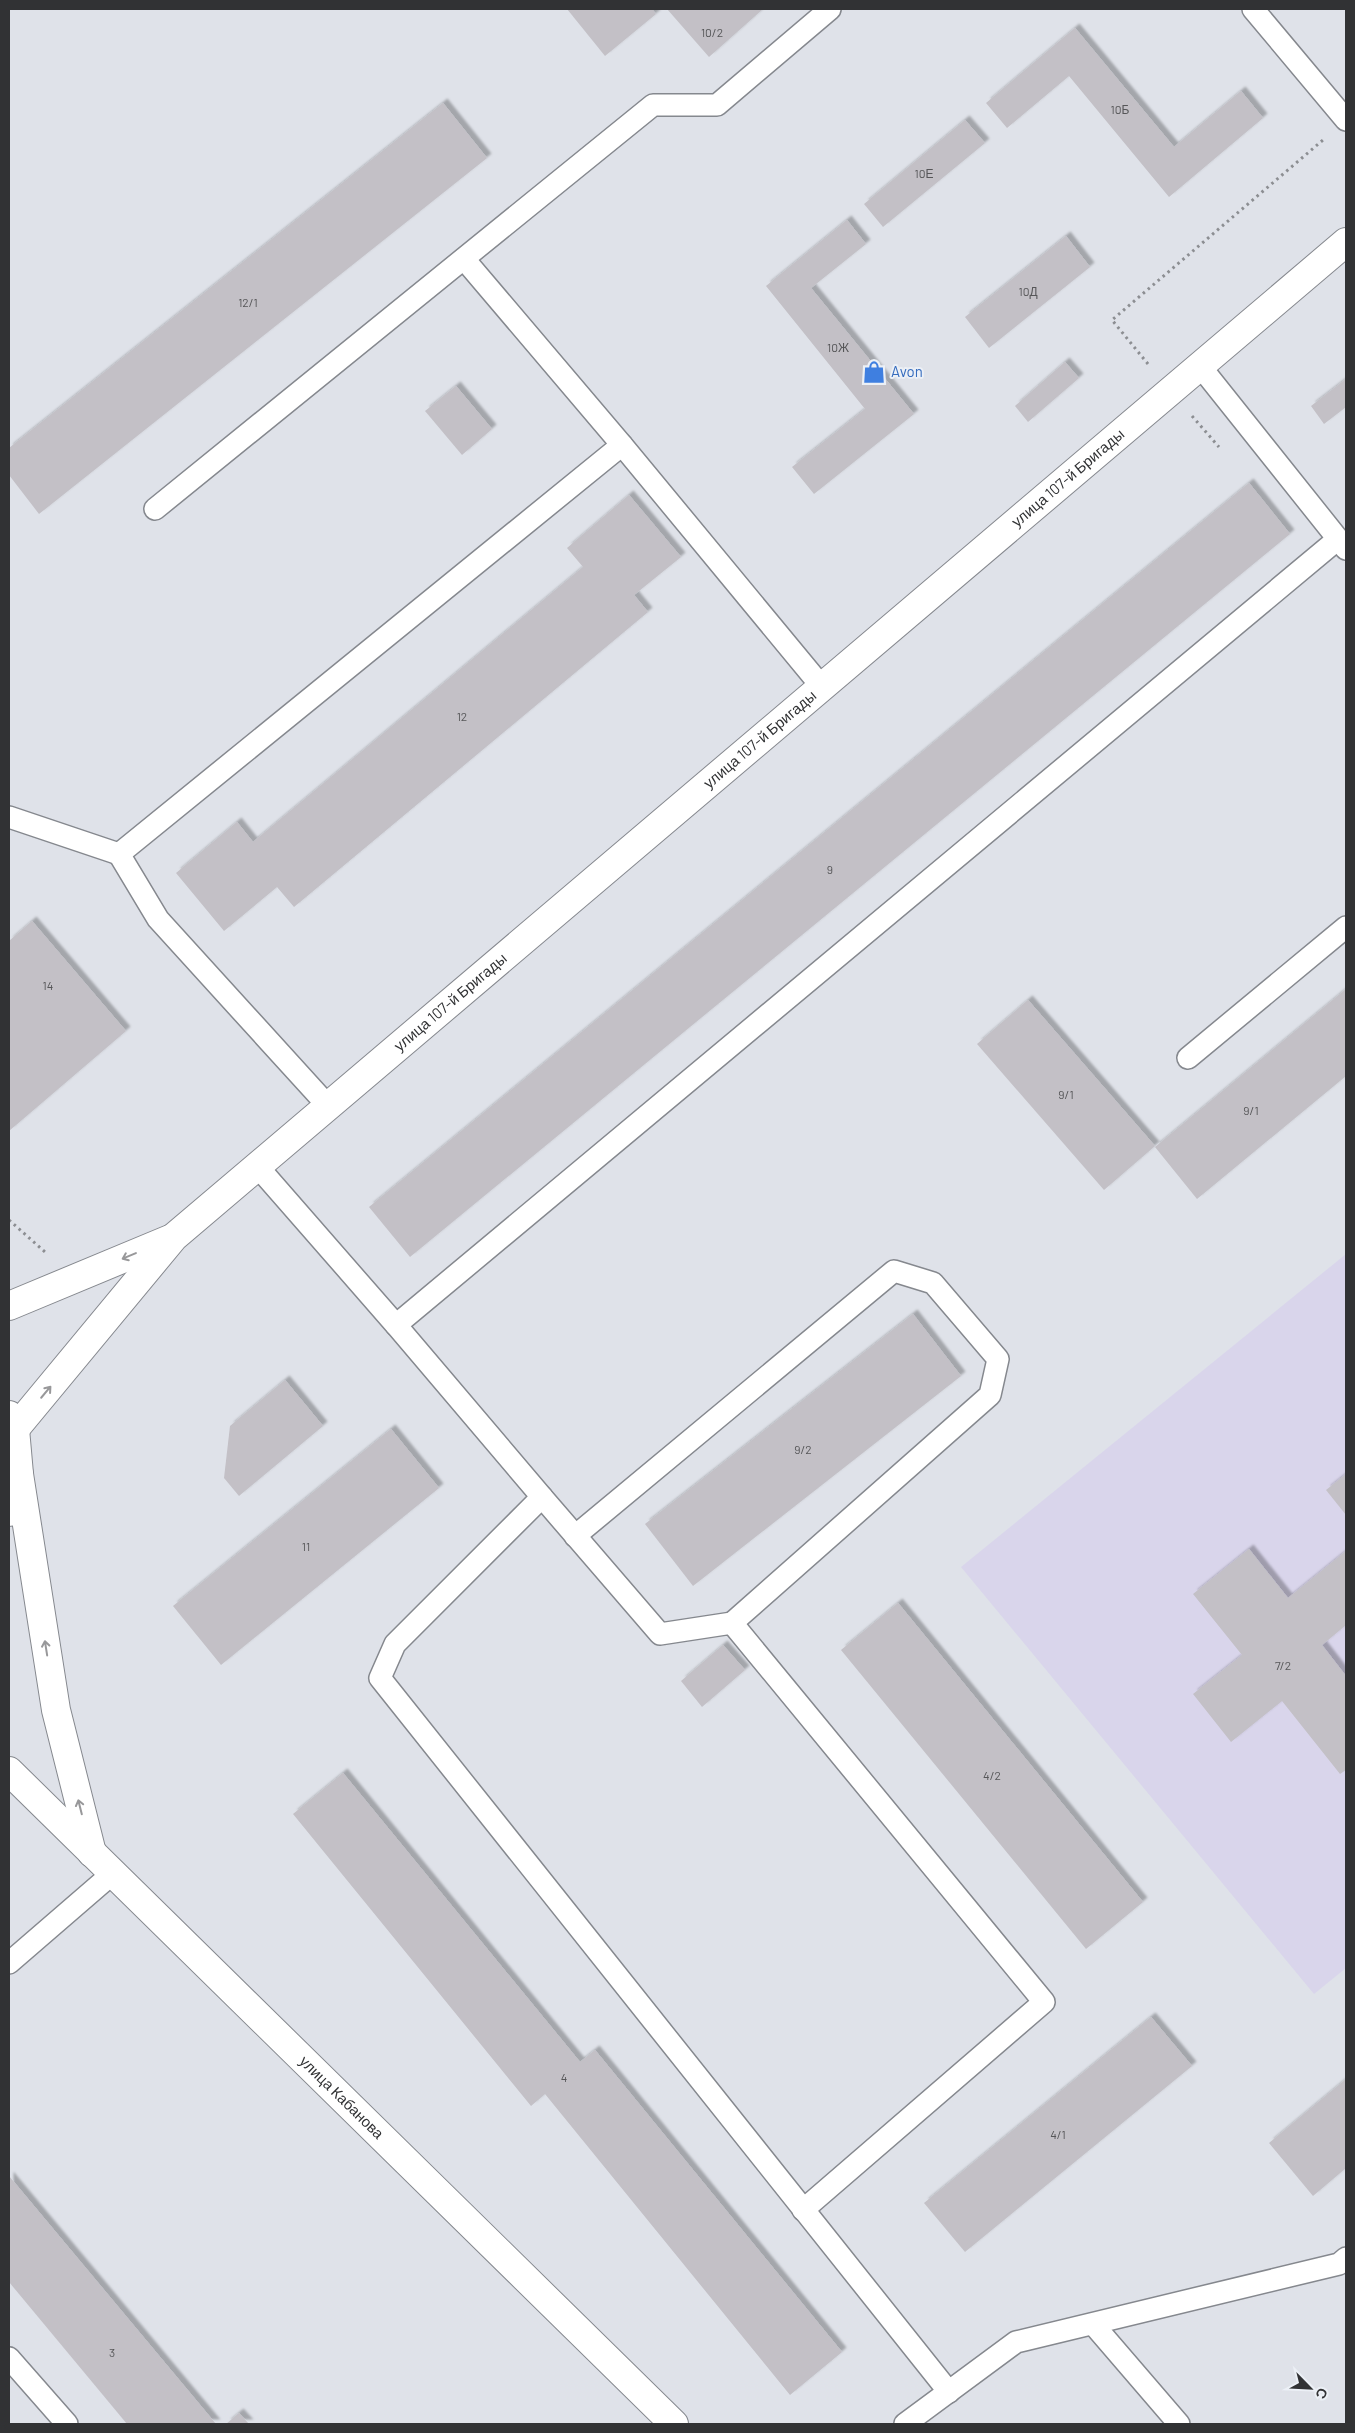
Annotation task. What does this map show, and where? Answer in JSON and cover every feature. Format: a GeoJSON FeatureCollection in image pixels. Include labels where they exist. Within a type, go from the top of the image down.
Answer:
{"type":"FeatureCollection","features":[{"type":"Feature","properties":{"kind":"main road","name":"улица 107-й Бригады"},"geometry":{"type":"LineString","coordinates":[[174,1237],[1346,242]]}},
{"type":"Feature","properties":{"kind":"main road"},"geometry":{"type":"LineString","coordinates":[[9,1306],[174,1237]]}},
{"type":"Feature","properties":{"kind":"main road"},"geometry":{"type":"LineString","coordinates":[[92,1854],[56,1710],[12,1422],[174,1237]]}},
{"type":"Feature","properties":{"kind":"main road"},"geometry":{"type":"LineString","coordinates":[[9,1512],[19,1474]]}},
{"type":"Feature","properties":{"kind":"main road","name":"улица Кабанова"},"geometry":{"type":"LineString","coordinates":[[9,1771],[674,2424]]}},
{"type":"Feature","properties":{"kind":"lane"},"geometry":{"type":"LineString","coordinates":[[155,509],[653,105],[717,105],[830,9]]}},
{"type":"Feature","properties":{"kind":"lane"},"geometry":{"type":"LineString","coordinates":[[1253,9],[1346,120]]}},
{"type":"Feature","properties":{"kind":"lane"},"geometry":{"type":"LineString","coordinates":[[464,259],[622,445],[822,687]]}},
{"type":"Feature","properties":{"kind":"lane"},"geometry":{"type":"LineString","coordinates":[[396,1325],[1342,544],[1200,366]]}},
{"type":"Feature","properties":{"kind":"lane"},"geometry":{"type":"LineString","coordinates":[[119,854],[622,445]]}},
{"type":"Feature","properties":{"kind":"lane"},"geometry":{"type":"LineString","coordinates":[[9,817],[119,854],[158,919],[328,1107]]}},
{"type":"Feature","properties":{"kind":"lane"},"geometry":{"type":"LineString","coordinates":[[1188,1058],[1346,927]]}},
{"type":"Feature","properties":{"kind":"lane"},"geometry":{"type":"LineString","coordinates":[[258,1167],[396,1325],[542,1498],[660,1634],[732,1623],[990,1395],[998,1360],[933,1283],[894,1271],[575,1536]]}},
{"type":"Feature","properties":{"kind":"lane"},"geometry":{"type":"LineString","coordinates":[[542,1498],[395,1644],[380,1678],[949,2392]]}},
{"type":"Feature","properties":{"kind":"lane"},"geometry":{"type":"LineString","coordinates":[[732,1623],[1044,2002],[804,2210]]}},
{"type":"Feature","properties":{"kind":"lane"},"geometry":{"type":"LineString","coordinates":[[9,1963],[112,1874]]}},
{"type":"Feature","properties":{"kind":"lane"},"geometry":{"type":"LineString","coordinates":[[905,2424],[1016,2342],[1339,2264],[1346,2258]]}},
{"type":"Feature","properties":{"kind":"lane"},"geometry":{"type":"LineString","coordinates":[[1093,2324],[1179,2424]]}},
{"type":"Feature","properties":{"kind":"lane"},"geometry":{"type":"LineString","coordinates":[[9,2358],[67,2424]]}},
{"type":"Feature","properties":{"kind":"path"},"geometry":{"type":"LineString","coordinates":[[1219,447],[1112,320],[1324,140]]}},
{"type":"Feature","properties":{"kind":"path"},"geometry":{"type":"LineString","coordinates":[[9,1220],[45,1252]]}},
{"type":"Feature","properties":{"kind":"shaded area"},"geometry":{"type":"Polygon","coordinates":[[[1346,1254],[1346,1968],[1314,1994],[961,1567],[1346,1254]]]}},
{"type":"Feature","properties":{"kind":"building"},"geometry":{"type":"Polygon","coordinates":[[[567,9],[652,9],[656,14],[605,56],[567,9]]]}},
{"type":"Feature","properties":{"kind":"building"},"geometry":{"type":"Polygon","coordinates":[[[667,9],[763,9],[709,57],[667,9]]]}},
{"type":"Feature","properties":{"kind":"building"},"geometry":{"type":"Polygon","coordinates":[[[1075,28],[1174,147],[1241,91],[1263,118],[1169,197],[1069,76],[1007,128],[986,103],[1075,28]]]}},
{"type":"Feature","properties":{"kind":"building"},"geometry":{"type":"Polygon","coordinates":[[[443,103],[487,158],[39,514],[9,475],[9,448],[443,103]]]}},
{"type":"Feature","properties":{"kind":"building"},"geometry":{"type":"Polygon","coordinates":[[[965,120],[985,143],[883,227],[864,204],[965,120]]]}},
{"type":"Feature","properties":{"kind":"building"},"geometry":{"type":"Polygon","coordinates":[[[847,220],[866,244],[811,288],[914,414],[814,494],[792,467],[865,409],[766,286],[847,220]]]}},
{"type":"Feature","properties":{"kind":"building"},"geometry":{"type":"Polygon","coordinates":[[[1066,236],[1090,267],[989,348],[965,317],[1066,236]]]}},
{"type":"Feature","properties":{"kind":"building"},"geometry":{"type":"Polygon","coordinates":[[[1065,362],[1079,378],[1028,422],[1015,406],[1065,362]]]}},
{"type":"Feature","properties":{"kind":"building"},"geometry":{"type":"Polygon","coordinates":[[[1346,379],[1346,407],[1324,424],[1311,406],[1346,379]]]}},
{"type":"Feature","properties":{"kind":"building"},"geometry":{"type":"Polygon","coordinates":[[[456,386],[492,429],[462,455],[425,411],[456,386]]]}},
{"type":"Feature","properties":{"kind":"building"},"geometry":{"type":"Polygon","coordinates":[[[1249,483],[1290,534],[410,1257],[369,1207],[1249,483]]]}},
{"type":"Feature","properties":{"kind":"building"},"geometry":{"type":"Polygon","coordinates":[[[629,495],[681,557],[634,595],[648,612],[294,907],[277,887],[224,931],[176,873],[237,822],[253,842],[583,567],[567,548],[629,495]]]}},
{"type":"Feature","properties":{"kind":"building"},"geometry":{"type":"Polygon","coordinates":[[[32,921],[126,1031],[9,1131],[9,941],[32,921]]]}},
{"type":"Feature","properties":{"kind":"building"},"geometry":{"type":"Polygon","coordinates":[[[1346,989],[1346,1076],[1197,1199],[1155,1147],[1346,989]]]}},
{"type":"Feature","properties":{"kind":"building"},"geometry":{"type":"Polygon","coordinates":[[[1028,1000],[1155,1146],[1104,1190],[977,1044],[1028,1000]]]}},
{"type":"Feature","properties":{"kind":"building"},"geometry":{"type":"Polygon","coordinates":[[[913,1314],[961,1376],[693,1586],[645,1524],[913,1314]]]}},
{"type":"Feature","properties":{"kind":"building"},"geometry":{"type":"Polygon","coordinates":[[[285,1380],[323,1426],[239,1496],[224,1478],[230,1426],[285,1380]]]}},
{"type":"Feature","properties":{"kind":"building"},"geometry":{"type":"Polygon","coordinates":[[[391,1429],[439,1488],[221,1665],[173,1606],[391,1429]]]}},
{"type":"Feature","properties":{"kind":"building"},"geometry":{"type":"Polygon","coordinates":[[[1346,1474],[1346,1515],[1326,1490],[1346,1474]]]}},
{"type":"Feature","properties":{"kind":"building"},"geometry":{"type":"Polygon","coordinates":[[[1249,1549],[1288,1598],[1346,1551],[1346,1625],[1322,1645],[1346,1676],[1346,1770],[1340,1774],[1282,1701],[1231,1742],[1193,1694],[1242,1655],[1193,1594],[1249,1549]]]}},
{"type":"Feature","properties":{"kind":"building"},"geometry":{"type":"Polygon","coordinates":[[[898,1603],[1143,1902],[1086,1949],[841,1650],[898,1603]]]}},
{"type":"Feature","properties":{"kind":"building"},"geometry":{"type":"Polygon","coordinates":[[[723,1645],[745,1670],[702,1707],[681,1681],[723,1645]]]}},
{"type":"Feature","properties":{"kind":"building"},"geometry":{"type":"Polygon","coordinates":[[[343,1773],[580,2062],[595,2050],[842,2352],[790,2395],[545,2094],[531,2106],[293,1814],[343,1773]]]}},
{"type":"Feature","properties":{"kind":"building"},"geometry":{"type":"Polygon","coordinates":[[[1151,2017],[1192,2066],[965,2252],[924,2203],[1151,2017]]]}},
{"type":"Feature","properties":{"kind":"building"},"geometry":{"type":"Polygon","coordinates":[[[1346,2079],[1346,2168],[1313,2196],[1269,2143],[1346,2079]]]}},
{"type":"Feature","properties":{"kind":"building"},"geometry":{"type":"Polygon","coordinates":[[[9,2176],[216,2424],[127,2424],[9,2282],[9,2176]]]}},
{"type":"Feature","properties":{"kind":"building"},"geometry":{"type":"Polygon","coordinates":[[[239,2413],[249,2424],[226,2424],[239,2413]]]}},
{"type":"Feature","properties":{"kind":"place","name":"Avon"},"geometry":{"type":"Point","coordinates":[874,372]}}]}
